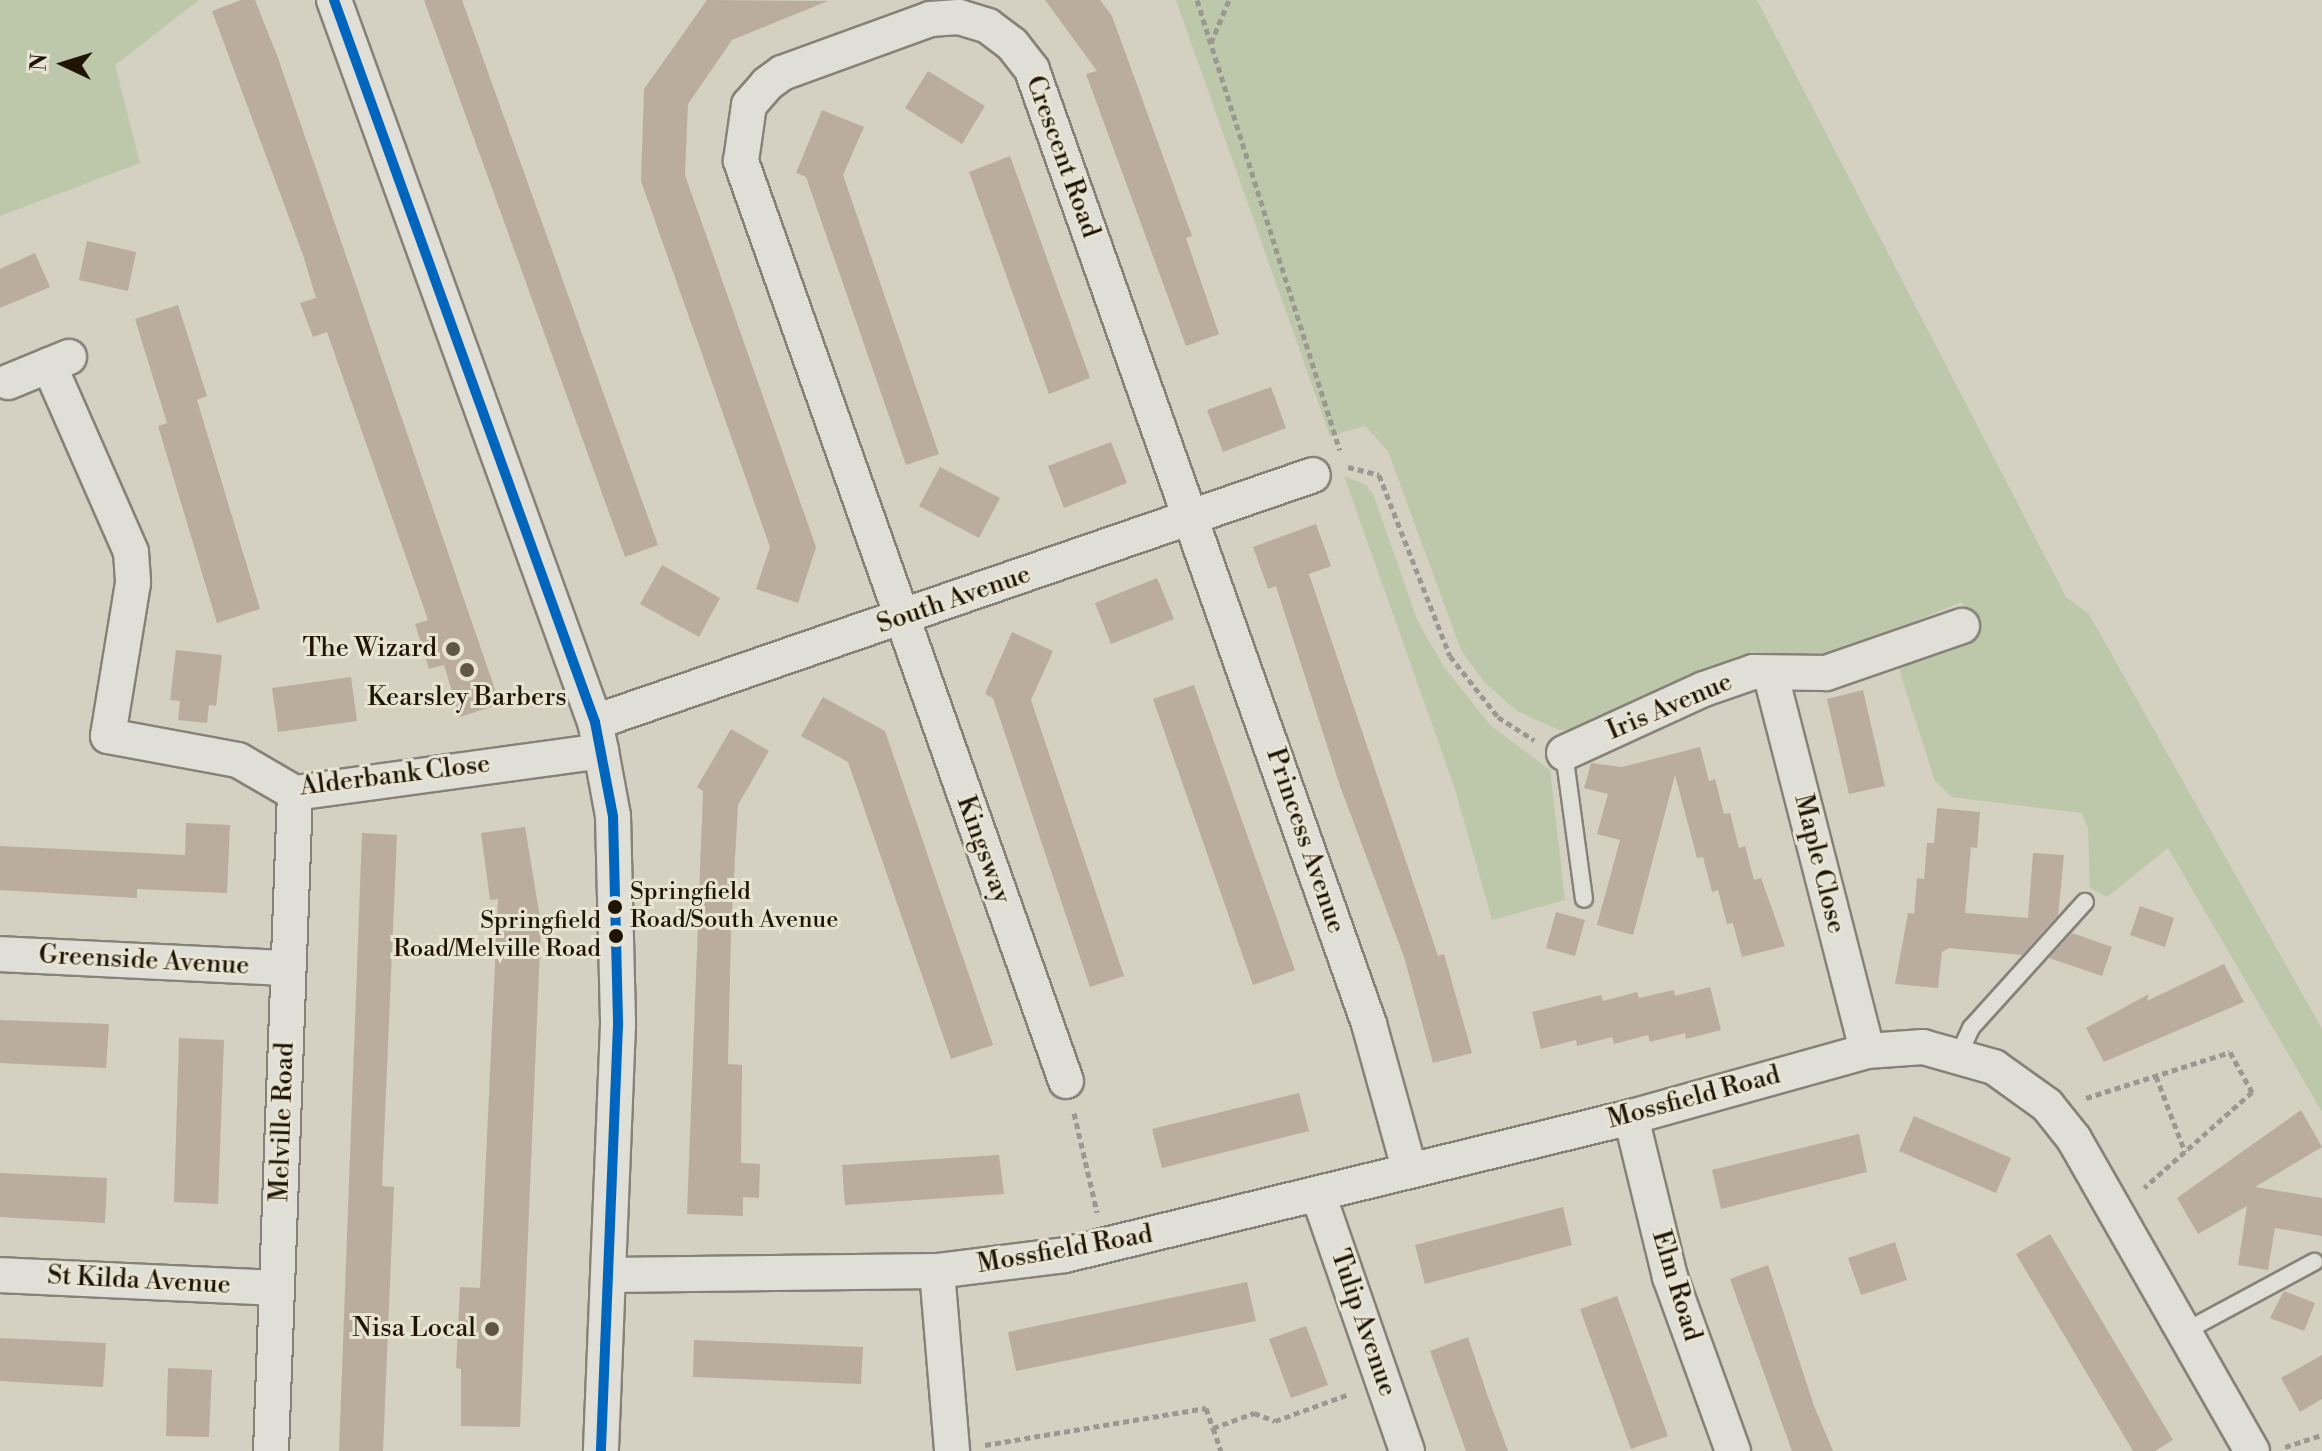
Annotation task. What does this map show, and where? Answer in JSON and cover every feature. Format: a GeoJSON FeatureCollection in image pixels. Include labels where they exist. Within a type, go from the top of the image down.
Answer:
{"type":"FeatureCollection","features":[{"type":"Feature","properties":{"kind":"street"},"geometry":{"type":"LineString","coordinates":[[334,0],[598,736],[613,816],[618,1025],[601,1451]]}},
{"type":"Feature","properties":{"kind":"street","name":"Crescent Road"},"geometry":{"type":"LineString","coordinates":[[901,619],[741,161],[741,132],[749,105],[782,73],[930,19],[959,17],[988,26],[1012,44],[1032,70],[1192,517]]}},
{"type":"Feature","properties":{"kind":"street","name":"Alderbank Close"},"geometry":{"type":"LineString","coordinates":[[8,382],[59,361],[131,552],[133,583],[108,736],[238,760],[295,793],[598,736]]}},
{"type":"Feature","properties":{"kind":"street","name":"South Avenue"},"geometry":{"type":"LineString","coordinates":[[598,736],[901,619],[1329,471]]}},
{"type":"Feature","properties":{"kind":"street","name":"Princess Avenue"},"geometry":{"type":"LineString","coordinates":[[1192,517],[1369,1024],[1409,1168]]}},
{"type":"Feature","properties":{"kind":"street","name":"Kingsway"},"geometry":{"type":"LineString","coordinates":[[901,619],[1066,1081]]}},
{"type":"Feature","properties":{"kind":"street","name":"Iris Avenue"},"geometry":{"type":"LineString","coordinates":[[1564,753],[1704,689],[1753,672],[1771,676],[1826,673],[1962,626]]}},
{"type":"Feature","properties":{"kind":"street","name":"Maple Close"},"geometry":{"type":"LineString","coordinates":[[1771,676],[1867,1051]]}},
{"type":"Feature","properties":{"kind":"street","name":"Melville Road"},"geometry":{"type":"LineString","coordinates":[[271,1451],[295,793]]}},
{"type":"Feature","properties":{"kind":"street","name":"Greenside Avenue"},"geometry":{"type":"LineString","coordinates":[[0,954],[288,968]]}},
{"type":"Feature","properties":{"kind":"street","name":"Mossfield Road"},"geometry":{"type":"LineString","coordinates":[[609,1275],[937,1271],[1105,1246],[1318,1194],[1409,1168],[1631,1117],[1867,1051],[1923,1047],[1959,1054],[1994,1067],[2050,1110],[2074,1139],[2252,1451]]}},
{"type":"Feature","properties":{"kind":"street","name":"Elm Road"},"geometry":{"type":"LineString","coordinates":[[1631,1117],[1670,1277],[1733,1451]]}},
{"type":"Feature","properties":{"kind":"street","name":"Tulip Avenue"},"geometry":{"type":"LineString","coordinates":[[1318,1194],[1407,1451]]}},
{"type":"Feature","properties":{"kind":"street"},"geometry":{"type":"LineString","coordinates":[[937,1271],[952,1451]]}},
{"type":"Feature","properties":{"kind":"street","name":"St Kilda Avenue"},"geometry":{"type":"LineString","coordinates":[[0,1275],[277,1288]]}},
{"type":"Feature","properties":{"kind":"lane"},"geometry":{"type":"LineString","coordinates":[[1564,753],[1584,899]]}},
{"type":"Feature","properties":{"kind":"lane"},"geometry":{"type":"LineString","coordinates":[[1959,1054],[1971,1028],[2085,902]]}},
{"type":"Feature","properties":{"kind":"lane"},"geometry":{"type":"LineString","coordinates":[[2184,1332],[2314,1262]]}},
{"type":"Feature","properties":{"kind":"path"},"geometry":{"type":"LineString","coordinates":[[1197,0],[1329,471],[1379,475],[1450,656],[1498,717],[1564,753]]}},
{"type":"Feature","properties":{"kind":"path"},"geometry":{"type":"LineString","coordinates":[[1211,43],[1229,0]]}},
{"type":"Feature","properties":{"kind":"path"},"geometry":{"type":"LineString","coordinates":[[2050,1110],[2230,1052],[2252,1092],[2116,1213]]}},
{"type":"Feature","properties":{"kind":"path"},"geometry":{"type":"LineString","coordinates":[[2156,1076],[2185,1152]]}},
{"type":"Feature","properties":{"kind":"path"},"geometry":{"type":"LineString","coordinates":[[1066,1081],[1105,1246]]}},
{"type":"Feature","properties":{"kind":"path"},"geometry":{"type":"LineString","coordinates":[[1213,1428],[1254,1413],[1275,1421],[1384,1382]]}},
{"type":"Feature","properties":{"kind":"path"},"geometry":{"type":"LineString","coordinates":[[952,1451],[1206,1408],[1221,1451]]}},
{"type":"Feature","properties":{"kind":"path"},"geometry":{"type":"LineString","coordinates":[[2274,1451],[2322,1435]]}},
{"type":"Feature","properties":{"kind":"green space"},"geometry":{"type":"Polygon","coordinates":[[[0,0],[199,0],[115,65],[140,163],[0,216],[0,0]]]}},
{"type":"Feature","properties":{"kind":"green space"},"geometry":{"type":"Polygon","coordinates":[[[1176,0],[1757,0],[2066,597],[2089,614],[2322,1029],[2322,1112],[2168,848],[2107,897],[2090,888],[2088,829],[2082,813],[1951,797],[1935,781],[1898,666],[1975,639],[1962,602],[1818,661],[1579,730],[1559,730],[1517,711],[1485,683],[1461,650],[1388,451],[1365,426],[1330,436],[1176,0]]]}},
{"type":"Feature","properties":{"kind":"green space"},"geometry":{"type":"Polygon","coordinates":[[[1344,476],[1366,485],[1374,496],[1417,620],[1444,667],[1490,725],[1550,770],[1565,900],[1492,920],[1455,789],[1344,476]]]}},
{"type":"Feature","properties":{"kind":"building"},"geometry":{"type":"Polygon","coordinates":[[[241,0],[255,0],[278,58],[500,704],[460,717],[444,665],[429,669],[415,624],[428,620],[327,332],[313,337],[300,303],[316,298],[303,255],[212,11],[241,0]]]}},
{"type":"Feature","properties":{"kind":"building"},"geometry":{"type":"Polygon","coordinates":[[[424,0],[462,0],[658,545],[625,557],[424,0]]]}},
{"type":"Feature","properties":{"kind":"building"},"geometry":{"type":"Polygon","coordinates":[[[707,0],[828,1],[732,40],[688,104],[685,175],[816,547],[798,603],[756,589],[770,547],[641,181],[644,89],[707,0]]]}},
{"type":"Feature","properties":{"kind":"building"},"geometry":{"type":"Polygon","coordinates":[[[1045,0],[1100,0],[1112,16],[1192,236],[1186,238],[1219,334],[1186,346],[1086,74],[1097,71],[1045,0]]]}},
{"type":"Feature","properties":{"kind":"building"},"geometry":{"type":"Polygon","coordinates":[[[928,71],[985,106],[962,144],[905,108],[928,71]]]}},
{"type":"Feature","properties":{"kind":"building"},"geometry":{"type":"Polygon","coordinates":[[[822,110],[864,127],[843,175],[939,454],[906,465],[806,177],[796,173],[822,110]]]}},
{"type":"Feature","properties":{"kind":"building"},"geometry":{"type":"Polygon","coordinates":[[[1010,156],[1090,378],[1049,394],[969,172],[1010,156]]]}},
{"type":"Feature","properties":{"kind":"building"},"geometry":{"type":"Polygon","coordinates":[[[87,241],[136,252],[128,291],[79,280],[87,241]]]}},
{"type":"Feature","properties":{"kind":"building"},"geometry":{"type":"Polygon","coordinates":[[[35,253],[50,287],[0,308],[0,269],[35,253]]]}},
{"type":"Feature","properties":{"kind":"building"},"geometry":{"type":"Polygon","coordinates":[[[178,305],[207,396],[197,400],[260,609],[217,623],[158,426],[167,423],[135,319],[178,305]]]}},
{"type":"Feature","properties":{"kind":"building"},"geometry":{"type":"Polygon","coordinates":[[[1271,387],[1286,428],[1223,452],[1207,410],[1271,387]]]}},
{"type":"Feature","properties":{"kind":"building"},"geometry":{"type":"Polygon","coordinates":[[[1111,442],[1127,483],[1064,508],[1048,466],[1111,442]]]}},
{"type":"Feature","properties":{"kind":"building"},"geometry":{"type":"Polygon","coordinates":[[[940,467],[1000,498],[979,538],[919,506],[940,467]]]}},
{"type":"Feature","properties":{"kind":"building"},"geometry":{"type":"Polygon","coordinates":[[[1316,524],[1331,566],[1309,574],[1438,956],[1444,954],[1472,1053],[1433,1063],[1404,957],[1340,786],[1276,586],[1268,589],[1253,547],[1316,524]]]}},
{"type":"Feature","properties":{"kind":"building"},"geometry":{"type":"Polygon","coordinates":[[[662,565],[720,598],[699,637],[640,604],[662,565]]]}},
{"type":"Feature","properties":{"kind":"building"},"geometry":{"type":"Polygon","coordinates":[[[1157,578],[1174,619],[1111,644],[1095,603],[1157,578]]]}},
{"type":"Feature","properties":{"kind":"building"},"geometry":{"type":"Polygon","coordinates":[[[1012,632],[1053,651],[1031,700],[1124,976],[1090,987],[993,698],[985,694],[1012,632]]]}},
{"type":"Feature","properties":{"kind":"building"},"geometry":{"type":"Polygon","coordinates":[[[176,650],[222,655],[216,706],[209,705],[207,723],[178,720],[180,701],[170,700],[176,650]]]}},
{"type":"Feature","properties":{"kind":"building"},"geometry":{"type":"Polygon","coordinates":[[[351,677],[357,721],[278,732],[272,688],[351,677]]]}},
{"type":"Feature","properties":{"kind":"building"},"geometry":{"type":"Polygon","coordinates":[[[1194,685],[1295,970],[1253,985],[1153,699],[1194,685]]]}},
{"type":"Feature","properties":{"kind":"building"},"geometry":{"type":"Polygon","coordinates":[[[1863,690],[1885,786],[1849,794],[1827,699],[1863,690]]]}},
{"type":"Feature","properties":{"kind":"building"},"geometry":{"type":"Polygon","coordinates":[[[823,697],[885,731],[993,1045],[951,1059],[848,762],[801,736],[823,697]]]}},
{"type":"Feature","properties":{"kind":"building"},"geometry":{"type":"Polygon","coordinates":[[[731,729],[769,751],[738,805],[731,929],[728,1064],[742,1065],[741,1163],[760,1164],[759,1198],[743,1197],[743,1216],[687,1214],[703,791],[697,787],[731,729]]]}},
{"type":"Feature","properties":{"kind":"building"},"geometry":{"type":"Polygon","coordinates":[[[1700,747],[1709,781],[1715,779],[1724,814],[1730,813],[1739,848],[1745,846],[1754,880],[1761,878],[1785,946],[1742,957],[1733,923],[1727,924],[1718,890],[1712,892],[1703,857],[1697,858],[1675,775],[1633,935],[1597,925],[1620,840],[1597,834],[1608,794],[1584,788],[1591,763],[1622,767],[1700,747]]]}},
{"type":"Feature","properties":{"kind":"building"},"geometry":{"type":"Polygon","coordinates":[[[1937,808],[1980,812],[1977,848],[1971,847],[1965,913],[2028,918],[2033,853],[2064,855],[2058,915],[2022,955],[1949,948],[1942,952],[1938,988],[1895,984],[1908,913],[1914,914],[1917,878],[1924,879],[1927,843],[1934,843],[1937,808]]]}},
{"type":"Feature","properties":{"kind":"building"},"geometry":{"type":"Polygon","coordinates":[[[186,823],[230,825],[227,893],[137,889],[137,898],[0,890],[0,846],[185,855],[186,823]]]}},
{"type":"Feature","properties":{"kind":"building"},"geometry":{"type":"Polygon","coordinates":[[[525,827],[541,924],[520,1427],[461,1426],[461,1369],[456,1368],[460,1287],[480,1288],[498,899],[490,900],[481,833],[525,827]]]}},
{"type":"Feature","properties":{"kind":"building"},"geometry":{"type":"Polygon","coordinates":[[[362,833],[397,835],[382,1186],[394,1187],[383,1451],[339,1451],[362,833]]]}},
{"type":"Feature","properties":{"kind":"building"},"geometry":{"type":"Polygon","coordinates":[[[2140,906],[2174,918],[2165,947],[2130,935],[2140,906]]]}},
{"type":"Feature","properties":{"kind":"building"},"geometry":{"type":"Polygon","coordinates":[[[1556,912],[1585,920],[1575,956],[1546,948],[1556,912]]]}},
{"type":"Feature","properties":{"kind":"building"},"geometry":{"type":"Polygon","coordinates":[[[2072,933],[2112,947],[2102,976],[2049,958],[2072,933]]]}},
{"type":"Feature","properties":{"kind":"building"},"geometry":{"type":"Polygon","coordinates":[[[2224,964],[2244,1002],[2104,1062],[2086,1028],[2149,994],[2147,1001],[2224,964]]]}},
{"type":"Feature","properties":{"kind":"building"},"geometry":{"type":"Polygon","coordinates":[[[1710,987],[1721,1030],[1686,1039],[1685,1033],[1650,1042],[1648,1035],[1614,1044],[1612,1037],[1577,1046],[1576,1040],[1541,1049],[1532,1012],[1601,995],[1603,1001],[1637,992],[1639,998],[1674,990],[1675,996],[1710,987]]]}},
{"type":"Feature","properties":{"kind":"building"},"geometry":{"type":"Polygon","coordinates":[[[0,1020],[109,1024],[106,1068],[0,1063],[0,1020]]]}},
{"type":"Feature","properties":{"kind":"building"},"geometry":{"type":"Polygon","coordinates":[[[179,1038],[224,1040],[218,1204],[174,1202],[179,1038]]]}},
{"type":"Feature","properties":{"kind":"building"},"geometry":{"type":"Polygon","coordinates":[[[1299,1093],[1309,1131],[1162,1168],[1152,1129],[1299,1093]]]}},
{"type":"Feature","properties":{"kind":"building"},"geometry":{"type":"Polygon","coordinates":[[[2301,1110],[2322,1147],[2255,1187],[2322,1198],[2322,1236],[2275,1228],[2268,1270],[2238,1265],[2247,1206],[2198,1234],[2177,1198],[2301,1110]]]}},
{"type":"Feature","properties":{"kind":"building"},"geometry":{"type":"Polygon","coordinates":[[[1914,1116],[2011,1158],[1996,1193],[1899,1151],[1914,1116]]]}},
{"type":"Feature","properties":{"kind":"building"},"geometry":{"type":"Polygon","coordinates":[[[1859,1134],[1867,1172],[1721,1209],[1712,1170],[1859,1134]]]}},
{"type":"Feature","properties":{"kind":"building"},"geometry":{"type":"Polygon","coordinates":[[[999,1155],[1004,1194],[845,1205],[842,1165],[999,1155]]]}},
{"type":"Feature","properties":{"kind":"building"},"geometry":{"type":"Polygon","coordinates":[[[0,1173],[107,1178],[105,1223],[0,1217],[0,1173]]]}},
{"type":"Feature","properties":{"kind":"building"},"geometry":{"type":"Polygon","coordinates":[[[1563,1207],[1572,1245],[1425,1284],[1415,1245],[1563,1207]]]}},
{"type":"Feature","properties":{"kind":"building"},"geometry":{"type":"Polygon","coordinates":[[[2050,1234],[2173,1440],[2155,1451],[2133,1451],[2016,1254],[2050,1234]]]}},
{"type":"Feature","properties":{"kind":"building"},"geometry":{"type":"Polygon","coordinates":[[[1895,1242],[1907,1280],[1861,1295],[1848,1258],[1895,1242]]]}},
{"type":"Feature","properties":{"kind":"building"},"geometry":{"type":"Polygon","coordinates":[[[1768,1265],[1814,1406],[1833,1451],[1792,1451],[1730,1279],[1768,1265]]]}},
{"type":"Feature","properties":{"kind":"building"},"geometry":{"type":"Polygon","coordinates":[[[1247,1282],[1256,1321],[1016,1371],[1008,1332],[1247,1282]]]}},
{"type":"Feature","properties":{"kind":"building"},"geometry":{"type":"Polygon","coordinates":[[[2284,1291],[2315,1303],[2304,1331],[2270,1318],[2284,1291]]]}},
{"type":"Feature","properties":{"kind":"building"},"geometry":{"type":"Polygon","coordinates":[[[1617,1296],[1668,1436],[1631,1449],[1580,1309],[1617,1296]]]}},
{"type":"Feature","properties":{"kind":"building"},"geometry":{"type":"Polygon","coordinates":[[[1306,1326],[1328,1385],[1291,1398],[1269,1339],[1306,1326]]]}},
{"type":"Feature","properties":{"kind":"building"},"geometry":{"type":"Polygon","coordinates":[[[1468,1337],[1508,1451],[1466,1451],[1430,1351],[1468,1337]]]}},
{"type":"Feature","properties":{"kind":"building"},"geometry":{"type":"Polygon","coordinates":[[[0,1338],[106,1343],[103,1387],[0,1381],[0,1338]]]}},
{"type":"Feature","properties":{"kind":"building"},"geometry":{"type":"Polygon","coordinates":[[[694,1340],[863,1347],[861,1384],[693,1377],[694,1340]]]}},
{"type":"Feature","properties":{"kind":"building"},"geometry":{"type":"Polygon","coordinates":[[[2322,1355],[2322,1399],[2300,1412],[2281,1378],[2322,1355]]]}},
{"type":"Feature","properties":{"kind":"building"},"geometry":{"type":"Polygon","coordinates":[[[168,1368],[212,1370],[209,1437],[166,1436],[168,1368]]]}},
{"type":"Feature","properties":{"kind":"transit line"},"geometry":{"type":"LineString","coordinates":[[334,0],[595,722],[613,816],[618,1025],[601,1451]]}},
{"type":"Feature","properties":{"kind":"place","name":"The Wizard"},"geometry":{"type":"Point","coordinates":[453,649]}},
{"type":"Feature","properties":{"kind":"place","name":"Kearsley Barbers"},"geometry":{"type":"Point","coordinates":[467,670]}},
{"type":"Feature","properties":{"kind":"place","name":"Springfield Road/South Avenue"},"geometry":{"type":"Point","coordinates":[615,907]}},
{"type":"Feature","properties":{"kind":"place","name":"Springfield Road/Melville Road"},"geometry":{"type":"Point","coordinates":[616,936]}},
{"type":"Feature","properties":{"kind":"place","name":"Nisa Local"},"geometry":{"type":"Point","coordinates":[492,1329]}}]}
